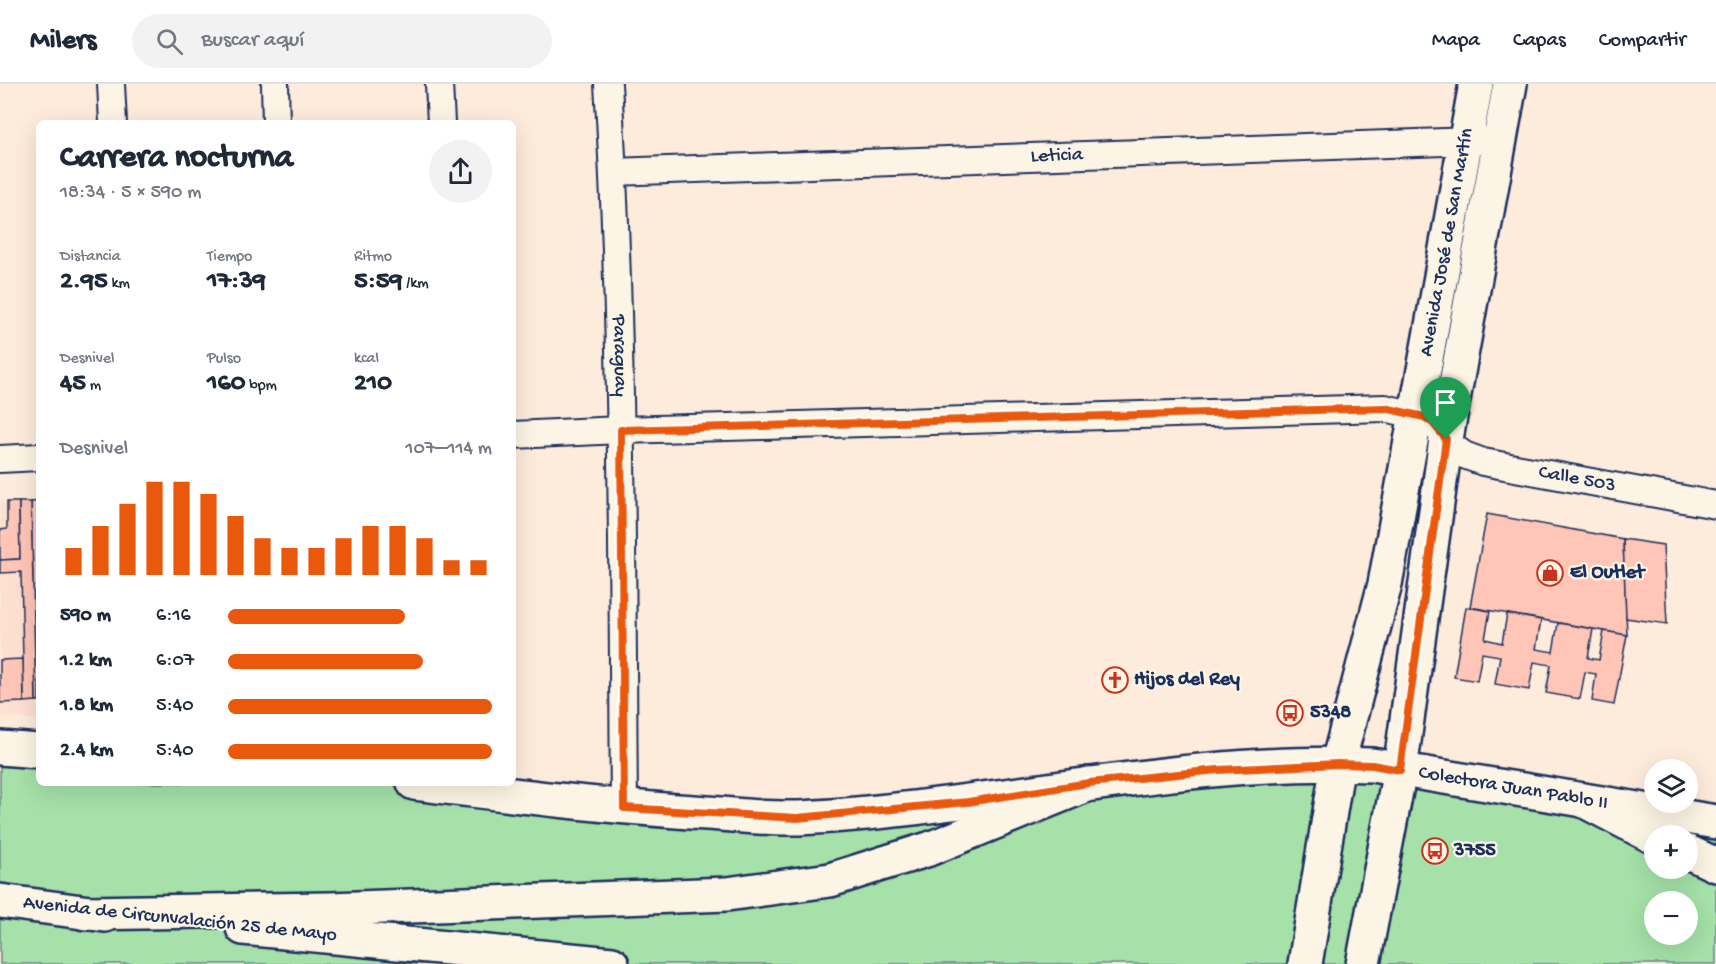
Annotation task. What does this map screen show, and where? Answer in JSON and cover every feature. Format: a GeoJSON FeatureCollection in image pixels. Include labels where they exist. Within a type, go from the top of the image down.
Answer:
{"type":"FeatureCollection","features":[{"type":"Feature","properties":{"kind":"main road","name":"Avenida José de San Martín"},"geometry":{"type":"LineString","coordinates":[[1305,964],[1338,764],[1385,584],[1476,84]]}},
{"type":"Feature","properties":{"kind":"main road","name":"Avenida José de San Martín"},"geometry":{"type":"LineString","coordinates":[[1363,964],[1400,770],[1446,439],[1510,84]]}},
{"type":"Feature","properties":{"kind":"main road"},"geometry":{"type":"LineString","coordinates":[[0,748],[36,752]]}},
{"type":"Feature","properties":{"kind":"main road","name":"Colectora Juan Pablo II"},"geometry":{"type":"LineString","coordinates":[[439,786],[624,808],[797,818],[968,802],[1089,783],[1218,770],[1338,764],[1372,765],[1716,822]]}},
{"type":"Feature","properties":{"kind":"main road"},"geometry":{"type":"LineString","coordinates":[[85,913],[330,909],[727,894],[830,880],[928,849],[1089,783]]}},
{"type":"Feature","properties":{"kind":"main road"},"geometry":{"type":"LineString","coordinates":[[1583,800],[1644,832]]}},
{"type":"Feature","properties":{"kind":"main road"},"geometry":{"type":"LineString","coordinates":[[1698,857],[1716,865]]}},
{"type":"Feature","properties":{"kind":"main road","name":"Avenida de Circunvalación 25 de Mayo"},"geometry":{"type":"LineString","coordinates":[[0,901],[85,913],[612,964]]}},
{"type":"Feature","properties":{"kind":"street"},"geometry":{"type":"LineString","coordinates":[[111,84],[113,120]]}},
{"type":"Feature","properties":{"kind":"street"},"geometry":{"type":"LineString","coordinates":[[275,84],[276,120]]}},
{"type":"Feature","properties":{"kind":"street"},"geometry":{"type":"LineString","coordinates":[[439,84],[441,120]]}},
{"type":"Feature","properties":{"kind":"street","name":"Paraguay"},"geometry":{"type":"LineString","coordinates":[[608,84],[621,430],[624,808]]}},
{"type":"Feature","properties":{"kind":"street","name":"Leticia"},"geometry":{"type":"LineString","coordinates":[[613,172],[1500,140]]}},
{"type":"Feature","properties":{"kind":"street"},"geometry":{"type":"LineString","coordinates":[[516,435],[1385,408],[1415,414]]}},
{"type":"Feature","properties":{"kind":"street","name":"Calle 503"},"geometry":{"type":"LineString","coordinates":[[1415,414],[1433,423],[1454,448],[1464,455],[1484,462],[1716,505]]}},
{"type":"Feature","properties":{"kind":"street"},"geometry":{"type":"LineString","coordinates":[[0,459],[36,457]]}},
{"type":"Feature","properties":{"kind":"shaded area"},"geometry":{"type":"Polygon","coordinates":[[[36,501],[36,720],[0,716],[0,503],[36,501]]]}},
{"type":"Feature","properties":{"kind":"green space"},"geometry":{"type":"Polygon","coordinates":[[[0,748],[36,751],[36,786],[447,786],[797,818],[1338,763],[1644,811],[1644,813],[1716,822],[1716,964],[0,964],[0,748]]]}},
{"type":"Feature","properties":{"kind":"building"},"geometry":{"type":"Polygon","coordinates":[[[36,501],[36,701],[31,502],[36,501]]]}},
{"type":"Feature","properties":{"kind":"building"},"geometry":{"type":"Polygon","coordinates":[[[7,502],[19,502],[20,559],[0,560],[0,530],[7,529],[7,502]]]}},
{"type":"Feature","properties":{"kind":"building"},"geometry":{"type":"Polygon","coordinates":[[[19,502],[31,502],[36,701],[24,702],[21,572],[0,573],[0,560],[20,559],[19,502]]]}},
{"type":"Feature","properties":{"kind":"building","name":"El Outlet"},"geometry":{"type":"Polygon","coordinates":[[[1487,514],[1623,539],[1627,635],[1470,607],[1487,514]]]}},
{"type":"Feature","properties":{"kind":"building"},"geometry":{"type":"Polygon","coordinates":[[[1623,539],[1663,545],[1667,624],[1626,618],[1623,539]]]}},
{"type":"Feature","properties":{"kind":"building"},"geometry":{"type":"Polygon","coordinates":[[[1466,607],[1490,611],[1485,639],[1502,643],[1507,614],[1541,620],[1536,649],[1553,652],[1558,623],[1593,629],[1588,658],[1599,660],[1604,631],[1627,635],[1614,705],[1592,701],[1596,674],[1585,672],[1580,699],[1546,693],[1551,665],[1534,662],[1529,690],[1495,684],[1500,656],[1482,653],[1477,681],[1454,677],[1466,607]]]}},
{"type":"Feature","properties":{"kind":"building"},"geometry":{"type":"Polygon","coordinates":[[[23,659],[24,702],[0,703],[0,660],[23,659]]]}},
{"type":"Feature","properties":{"kind":"place","name":"El Outlet"},"geometry":{"type":"Point","coordinates":[1550,573]}},
{"type":"Feature","properties":{"kind":"place","name":"Hijos del Rey"},"geometry":{"type":"Point","coordinates":[1115,680]}},
{"type":"Feature","properties":{"kind":"place","name":"5348"},"geometry":{"type":"Point","coordinates":[1290,713]}},
{"type":"Feature","properties":{"kind":"place","name":"3755"},"geometry":{"type":"Point","coordinates":[1435,851]}},
{"type":"Feature","properties":{"kind":"route"},"geometry":{"type":"LineString","coordinates":[[1385,408],[1424,417],[1433,423],[1446,439],[1400,770],[1372,765],[1338,764],[1218,770],[1089,783],[968,802],[797,818],[624,808],[621,430],[1385,408]]}}]}
